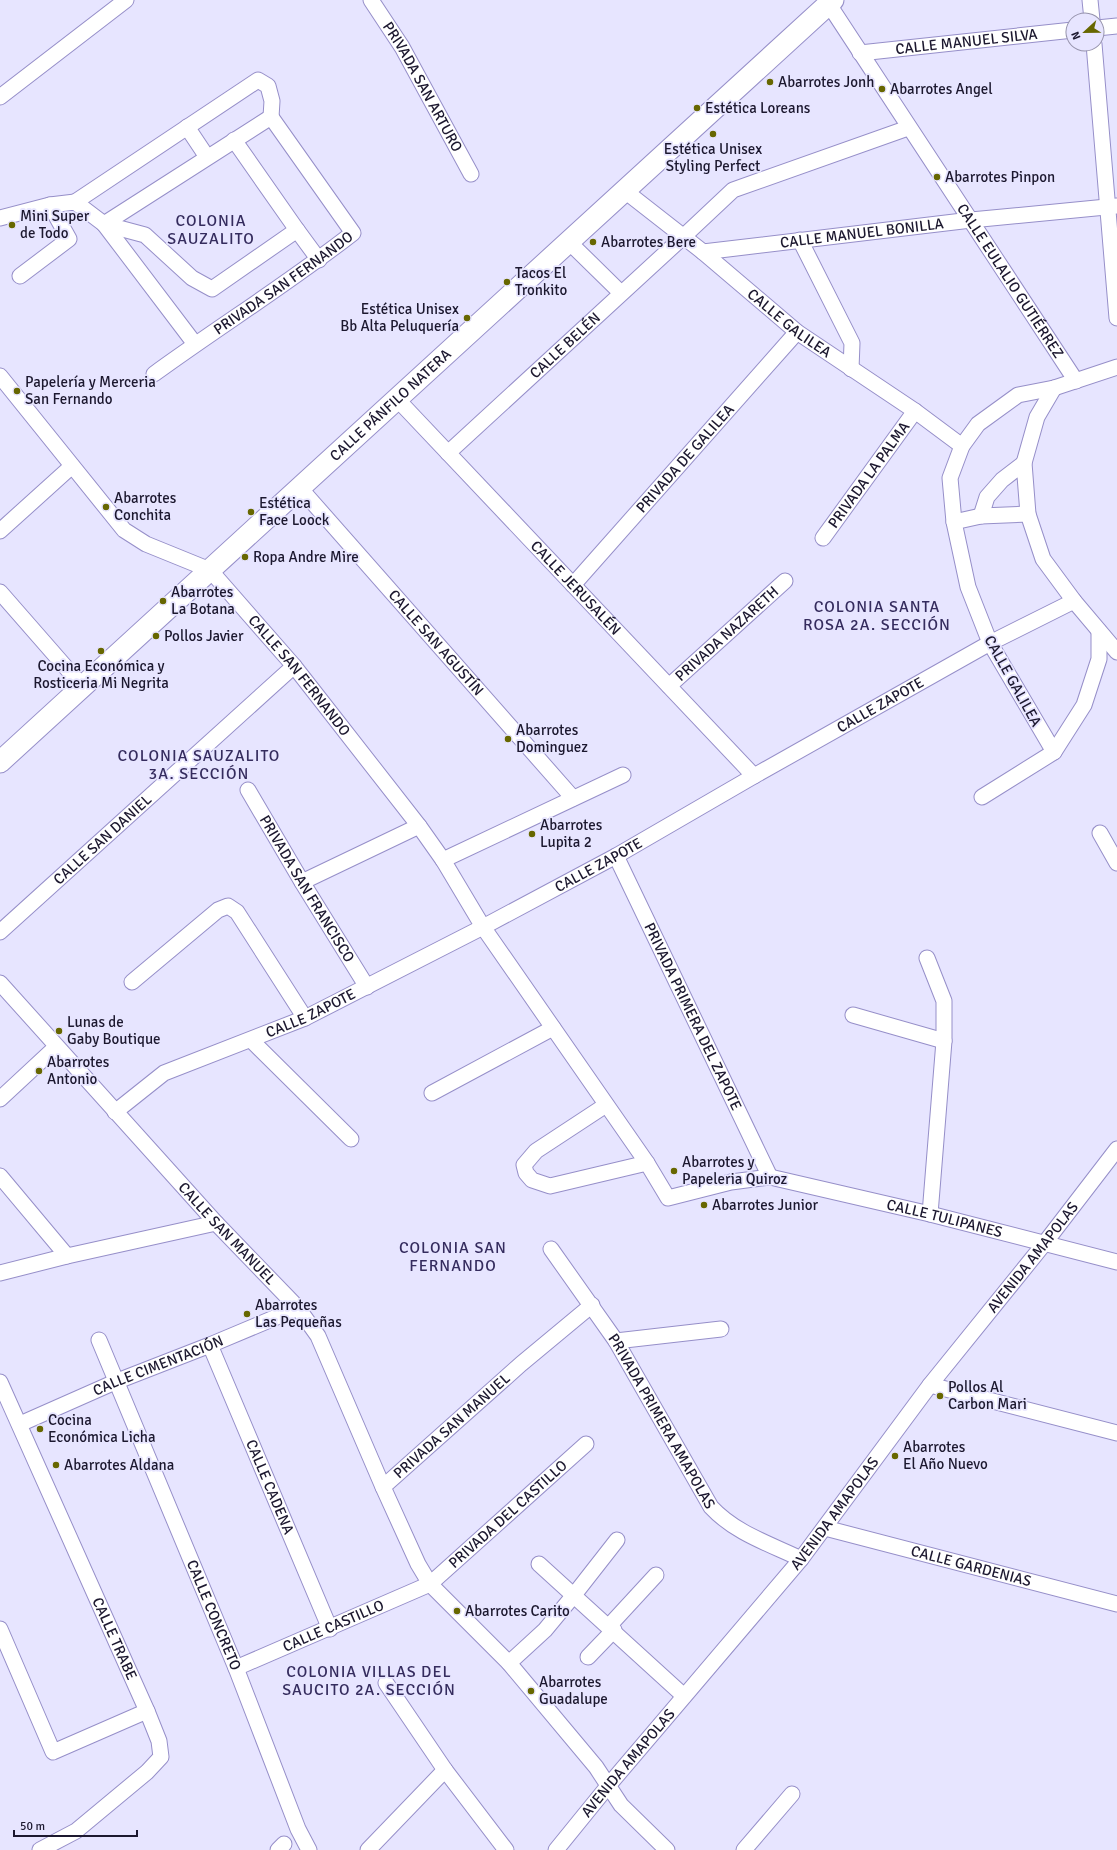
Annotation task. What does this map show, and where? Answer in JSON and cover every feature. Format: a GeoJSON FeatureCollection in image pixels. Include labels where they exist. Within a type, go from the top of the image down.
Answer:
{"type":"FeatureCollection","features":[{"type":"Feature","properties":{"kind":"main road","name":"CALLE PÁNFILO NATERA"},"geometry":{"type":"LineString","coordinates":[[0,762],[569,242],[830,1]]}},
{"type":"Feature","properties":{"kind":"street"},"geometry":{"type":"LineString","coordinates":[[0,97],[126,0]]}},
{"type":"Feature","properties":{"kind":"street","name":"PRIVADA SAN ARTURO"},"geometry":{"type":"LineString","coordinates":[[371,0],[402,47],[471,174]]}},
{"type":"Feature","properties":{"kind":"street"},"geometry":{"type":"LineString","coordinates":[[1090,0],[1091,12]]}},
{"type":"Feature","properties":{"kind":"street","name":"CALLE EULALIO GUTIÉRREZ"},"geometry":{"type":"LineString","coordinates":[[830,1],[860,53],[908,128],[971,220],[1076,381]]}},
{"type":"Feature","properties":{"kind":"street"},"geometry":{"type":"LineString","coordinates":[[1105,27],[1117,26]]}},
{"type":"Feature","properties":{"kind":"street","name":"CALLE MANUEL SILVA"},"geometry":{"type":"LineString","coordinates":[[860,53],[1065,31]]}},
{"type":"Feature","properties":{"kind":"street"},"geometry":{"type":"LineString","coordinates":[[1095,52],[1112,207],[1117,318]]}},
{"type":"Feature","properties":{"kind":"street"},"geometry":{"type":"LineString","coordinates":[[0,218],[50,204],[75,202],[258,80],[268,86],[272,101],[271,116],[104,224]]}},
{"type":"Feature","properties":{"kind":"street","name":"PRIVADA SAN FERNANDO"},"geometry":{"type":"LineString","coordinates":[[75,202],[104,224],[195,344],[319,260],[353,233],[271,116]]}},
{"type":"Feature","properties":{"kind":"street"},"geometry":{"type":"LineString","coordinates":[[187,127],[207,157]]}},
{"type":"Feature","properties":{"kind":"street","name":"CALLE BELÉN"},"geometry":{"type":"LineString","coordinates":[[448,453],[733,190],[908,128]]}},
{"type":"Feature","properties":{"kind":"street"},"geometry":{"type":"LineString","coordinates":[[234,140],[319,260]]}},
{"type":"Feature","properties":{"kind":"street","name":"CALLE GALILEA"},"geometry":{"type":"LineString","coordinates":[[624,191],[703,252],[797,332],[915,411],[962,446]]}},
{"type":"Feature","properties":{"kind":"street"},"geometry":{"type":"LineString","coordinates":[[20,276],[69,239],[50,204]]}},
{"type":"Feature","properties":{"kind":"street","name":"CALLE MANUEL BONILLA"},"geometry":{"type":"LineString","coordinates":[[703,252],[971,220],[1112,207]]}},
{"type":"Feature","properties":{"kind":"street"},"geometry":{"type":"LineString","coordinates":[[104,224],[145,235],[192,278],[212,288],[297,230]]}},
{"type":"Feature","properties":{"kind":"street"},"geometry":{"type":"LineString","coordinates":[[800,240],[852,343],[851,369]]}},
{"type":"Feature","properties":{"kind":"street"},"geometry":{"type":"LineString","coordinates":[[569,242],[621,293]]}},
{"type":"Feature","properties":{"kind":"street","name":"PRIVADA DE GALILEA"},"geometry":{"type":"LineString","coordinates":[[573,585],[797,332]]}},
{"type":"Feature","properties":{"kind":"street"},"geometry":{"type":"LineString","coordinates":[[154,374],[195,344]]}},
{"type":"Feature","properties":{"kind":"street","name":"CALLE GALILEA"},"geometry":{"type":"LineString","coordinates":[[1054,752],[990,643],[968,587],[954,522],[950,478],[962,446],[978,424],[1018,395],[1054,388],[1117,367]]}},
{"type":"Feature","properties":{"kind":"street","name":"CALLE SAN FERNANDO"},"geometry":{"type":"LineString","coordinates":[[0,376],[124,530],[146,544],[210,570],[294,666],[419,826],[443,860],[483,927],[647,1163],[668,1198],[731,1182],[770,1177]]}},
{"type":"Feature","properties":{"kind":"street"},"geometry":{"type":"LineString","coordinates":[[1054,388],[1037,417],[1024,463],[1028,514],[1043,559],[1074,601],[1117,652]]}},
{"type":"Feature","properties":{"kind":"street","name":"CALLE JERUSALÉN"},"geometry":{"type":"LineString","coordinates":[[397,399],[754,776]]}},
{"type":"Feature","properties":{"kind":"street","name":"PRIVADA LA PALMA"},"geometry":{"type":"LineString","coordinates":[[823,538],[915,411]]}},
{"type":"Feature","properties":{"kind":"street"},"geometry":{"type":"LineString","coordinates":[[981,516],[987,497],[1002,480],[1024,463]]}},
{"type":"Feature","properties":{"kind":"street"},"geometry":{"type":"LineString","coordinates":[[0,531],[72,466]]}},
{"type":"Feature","properties":{"kind":"street","name":"CALLE SAN AGUSTÍN"},"geometry":{"type":"LineString","coordinates":[[300,488],[573,798]]}},
{"type":"Feature","properties":{"kind":"street"},"geometry":{"type":"LineString","coordinates":[[954,522],[981,516],[1028,514]]}},
{"type":"Feature","properties":{"kind":"street","name":"PRIVADA NAZARETH"},"geometry":{"type":"LineString","coordinates":[[669,686],[785,581]]}},
{"type":"Feature","properties":{"kind":"street"},"geometry":{"type":"LineString","coordinates":[[0,592],[83,686]]}},
{"type":"Feature","properties":{"kind":"street","name":"CALLE ZAPOTE"},"geometry":{"type":"LineString","coordinates":[[115,1112],[164,1072],[251,1040],[305,1018],[368,987],[616,856],[754,776],[990,643],[1074,601]]}},
{"type":"Feature","properties":{"kind":"street"},"geometry":{"type":"LineString","coordinates":[[982,797],[1054,752],[1084,705],[1099,659],[1099,630]]}},
{"type":"Feature","properties":{"kind":"street","name":"CALLE SAN DANIEL"},"geometry":{"type":"LineString","coordinates":[[0,932],[294,666]]}},
{"type":"Feature","properties":{"kind":"street"},"geometry":{"type":"LineString","coordinates":[[443,860],[623,775]]}},
{"type":"Feature","properties":{"kind":"street","name":"PRIVADA SAN FRANCISCO"},"geometry":{"type":"LineString","coordinates":[[248,790],[302,882],[368,987]]}},
{"type":"Feature","properties":{"kind":"street"},"geometry":{"type":"LineString","coordinates":[[302,882],[419,826]]}},
{"type":"Feature","properties":{"kind":"street"},"geometry":{"type":"LineString","coordinates":[[1100,833],[1117,863]]}},
{"type":"Feature","properties":{"kind":"street","name":"PRIVADA PRIMERA DEL ZAPOTE"},"geometry":{"type":"LineString","coordinates":[[616,856],[770,1177]]}},
{"type":"Feature","properties":{"kind":"street"},"geometry":{"type":"LineString","coordinates":[[132,982],[218,910],[228,906],[238,912],[305,1018]]}},
{"type":"Feature","properties":{"kind":"street"},"geometry":{"type":"LineString","coordinates":[[927,958],[944,1001],[944,1041],[930,1214]]}},
{"type":"Feature","properties":{"kind":"street","name":"CALLE SAN MANUEL"},"geometry":{"type":"LineString","coordinates":[[0,984],[216,1223],[298,1308],[318,1336],[383,1488],[418,1564],[430,1584],[509,1663],[596,1767],[621,1805],[667,1850]]}},
{"type":"Feature","properties":{"kind":"street"},"geometry":{"type":"LineString","coordinates":[[853,1015],[944,1041]]}},
{"type":"Feature","properties":{"kind":"street"},"geometry":{"type":"LineString","coordinates":[[432,1093],[553,1028]]}},
{"type":"Feature","properties":{"kind":"street"},"geometry":{"type":"LineString","coordinates":[[251,1040],[351,1139]]}},
{"type":"Feature","properties":{"kind":"street"},"geometry":{"type":"LineString","coordinates":[[0,1099],[56,1047]]}},
{"type":"Feature","properties":{"kind":"street"},"geometry":{"type":"LineString","coordinates":[[606,1105],[536,1151],[524,1165],[526,1173],[532,1180],[550,1186],[647,1163]]}},
{"type":"Feature","properties":{"kind":"street","name":"AVENIDA AMAPOLAS"},"geometry":{"type":"LineString","coordinates":[[556,1850],[608,1786],[801,1559],[930,1385],[1044,1244],[1117,1149]]}},
{"type":"Feature","properties":{"kind":"street"},"geometry":{"type":"LineString","coordinates":[[0,1176],[67,1256]]}},
{"type":"Feature","properties":{"kind":"street","name":"CALLE TULIPANES"},"geometry":{"type":"LineString","coordinates":[[770,1177],[930,1214],[1117,1262]]}},
{"type":"Feature","properties":{"kind":"street"},"geometry":{"type":"LineString","coordinates":[[0,1273],[67,1256],[216,1223]]}},
{"type":"Feature","properties":{"kind":"street","name":"PRIVADA PRIMERA AMAPOLAS"},"geometry":{"type":"LineString","coordinates":[[551,1249],[616,1341],[711,1507],[722,1519],[734,1527],[801,1559]]}},
{"type":"Feature","properties":{"kind":"street","name":"PRIVADA SAN MANUEL"},"geometry":{"type":"LineString","coordinates":[[383,1488],[521,1364],[592,1305]]}},
{"type":"Feature","properties":{"kind":"street","name":"CALLE CIMENTACIÓN"},"geometry":{"type":"LineString","coordinates":[[20,1424],[116,1382],[298,1308]]}},
{"type":"Feature","properties":{"kind":"street"},"geometry":{"type":"LineString","coordinates":[[616,1341],[721,1329]]}},
{"type":"Feature","properties":{"kind":"street","name":"CALLE CONCRETO"},"geometry":{"type":"LineString","coordinates":[[99,1340],[236,1668],[298,1829],[309,1850]]}},
{"type":"Feature","properties":{"kind":"street","name":"CALLE CADENA"},"geometry":{"type":"LineString","coordinates":[[210,1345],[330,1629]]}},
{"type":"Feature","properties":{"kind":"street","name":"CALLE TRABE"},"geometry":{"type":"LineString","coordinates":[[0,1382],[147,1711],[159,1741],[161,1757],[147,1772],[76,1831],[40,1850]]}},
{"type":"Feature","properties":{"kind":"street"},"geometry":{"type":"LineString","coordinates":[[930,1385],[1117,1433]]}},
{"type":"Feature","properties":{"kind":"street","name":"PRIVADA DEL CASTILLO"},"geometry":{"type":"LineString","coordinates":[[430,1584],[586,1444]]}},
{"type":"Feature","properties":{"kind":"street","name":"CALLE GARDENIAS"},"geometry":{"type":"LineString","coordinates":[[825,1528],[1117,1604]]}},
{"type":"Feature","properties":{"kind":"street"},"geometry":{"type":"LineString","coordinates":[[509,1663],[544,1630],[574,1596],[617,1540]]}},
{"type":"Feature","properties":{"kind":"street"},"geometry":{"type":"LineString","coordinates":[[539,1564],[684,1696]]}},
{"type":"Feature","properties":{"kind":"street"},"geometry":{"type":"LineString","coordinates":[[588,1657],[656,1575]]}},
{"type":"Feature","properties":{"kind":"street","name":"CALLE CASTILLO"},"geometry":{"type":"LineString","coordinates":[[236,1668],[330,1629],[430,1584]]}},
{"type":"Feature","properties":{"kind":"street"},"geometry":{"type":"LineString","coordinates":[[0,1629],[53,1752],[147,1711]]}},
{"type":"Feature","properties":{"kind":"street"},"geometry":{"type":"LineString","coordinates":[[386,1683],[445,1770],[506,1850]]}},
{"type":"Feature","properties":{"kind":"street"},"geometry":{"type":"LineString","coordinates":[[368,1850],[445,1770]]}},
{"type":"Feature","properties":{"kind":"street"},"geometry":{"type":"LineString","coordinates":[[744,1850],[792,1794]]}},
{"type":"Feature","properties":{"kind":"place","name":"Abarrotes Jonh"},"geometry":{"type":"Point","coordinates":[770,82]}},
{"type":"Feature","properties":{"kind":"place","name":"Abarrotes Angel"},"geometry":{"type":"Point","coordinates":[882,89]}},
{"type":"Feature","properties":{"kind":"place","name":"Estética Loreans"},"geometry":{"type":"Point","coordinates":[697,108]}},
{"type":"Feature","properties":{"kind":"place","name":"Estética Unisex Styling Perfect"},"geometry":{"type":"Point","coordinates":[713,134]}},
{"type":"Feature","properties":{"kind":"place","name":"Abarrotes Pinpon"},"geometry":{"type":"Point","coordinates":[937,177]}},
{"type":"Feature","properties":{"kind":"place","name":"Mini Super de Todo"},"geometry":{"type":"Point","coordinates":[12,225]}},
{"type":"Feature","properties":{"kind":"place","name":"Abarrotes Bere"},"geometry":{"type":"Point","coordinates":[593,242]}},
{"type":"Feature","properties":{"kind":"place","name":"Tacos El Tronkito"},"geometry":{"type":"Point","coordinates":[507,282]}},
{"type":"Feature","properties":{"kind":"place","name":"Estética Unisex Bb Alta Peluquería"},"geometry":{"type":"Point","coordinates":[467,318]}},
{"type":"Feature","properties":{"kind":"place","name":"Papelería y Merceria San Fernando"},"geometry":{"type":"Point","coordinates":[17,391]}},
{"type":"Feature","properties":{"kind":"place","name":"Abarrotes Conchita"},"geometry":{"type":"Point","coordinates":[106,507]}},
{"type":"Feature","properties":{"kind":"place","name":"Estética Face Loock"},"geometry":{"type":"Point","coordinates":[251,512]}},
{"type":"Feature","properties":{"kind":"place","name":"Ropa Andre Mire"},"geometry":{"type":"Point","coordinates":[245,557]}},
{"type":"Feature","properties":{"kind":"place","name":"Abarrotes La Botana"},"geometry":{"type":"Point","coordinates":[163,601]}},
{"type":"Feature","properties":{"kind":"place","name":"Pollos Javier"},"geometry":{"type":"Point","coordinates":[156,636]}},
{"type":"Feature","properties":{"kind":"place","name":"Cocina Económica y Rosticeria Mi Negrita"},"geometry":{"type":"Point","coordinates":[101,651]}},
{"type":"Feature","properties":{"kind":"place","name":"Abarrotes Dominguez"},"geometry":{"type":"Point","coordinates":[508,739]}},
{"type":"Feature","properties":{"kind":"place","name":"Abarrotes Lupita 2"},"geometry":{"type":"Point","coordinates":[532,834]}},
{"type":"Feature","properties":{"kind":"place","name":"Lunas de Gaby Boutique"},"geometry":{"type":"Point","coordinates":[59,1031]}},
{"type":"Feature","properties":{"kind":"place","name":"Abarrotes Antonio"},"geometry":{"type":"Point","coordinates":[39,1071]}},
{"type":"Feature","properties":{"kind":"place","name":"Abarrotes y Papeleria Quiroz"},"geometry":{"type":"Point","coordinates":[674,1171]}},
{"type":"Feature","properties":{"kind":"place","name":"Abarrotes Junior"},"geometry":{"type":"Point","coordinates":[704,1205]}},
{"type":"Feature","properties":{"kind":"place","name":"Abarrotes Las Pequeñas"},"geometry":{"type":"Point","coordinates":[247,1314]}},
{"type":"Feature","properties":{"kind":"place","name":"Pollos Al Carbon Mari"},"geometry":{"type":"Point","coordinates":[940,1396]}},
{"type":"Feature","properties":{"kind":"place","name":"Cocina Económica Licha"},"geometry":{"type":"Point","coordinates":[40,1429]}},
{"type":"Feature","properties":{"kind":"place","name":"Abarrotes El Año Nuevo"},"geometry":{"type":"Point","coordinates":[895,1456]}},
{"type":"Feature","properties":{"kind":"place","name":"Abarrotes Aldana"},"geometry":{"type":"Point","coordinates":[56,1465]}},
{"type":"Feature","properties":{"kind":"place","name":"Abarrotes Carito"},"geometry":{"type":"Point","coordinates":[457,1611]}},
{"type":"Feature","properties":{"kind":"place","name":"Abarrotes Guadalupe"},"geometry":{"type":"Point","coordinates":[531,1691]}},
{"type":"Feature","properties":{"kind":"district","name":"COLONIA SAUZALITO"},"geometry":{"type":"Point","coordinates":[211,229]}},
{"type":"Feature","properties":{"kind":"district","name":"COLONIA SANTA ROSA 2A. SECCIÓN"},"geometry":{"type":"Point","coordinates":[877,615]}},
{"type":"Feature","properties":{"kind":"district","name":"COLONIA SAUZALITO 3A. SECCIÓN"},"geometry":{"type":"Point","coordinates":[199,764]}},
{"type":"Feature","properties":{"kind":"district","name":"COLONIA SAN FERNANDO"},"geometry":{"type":"Point","coordinates":[453,1256]}},
{"type":"Feature","properties":{"kind":"district","name":"COLONIA VILLAS DEL SAUCITO 2A. SECCIÓN"},"geometry":{"type":"Point","coordinates":[369,1680]}}]}
